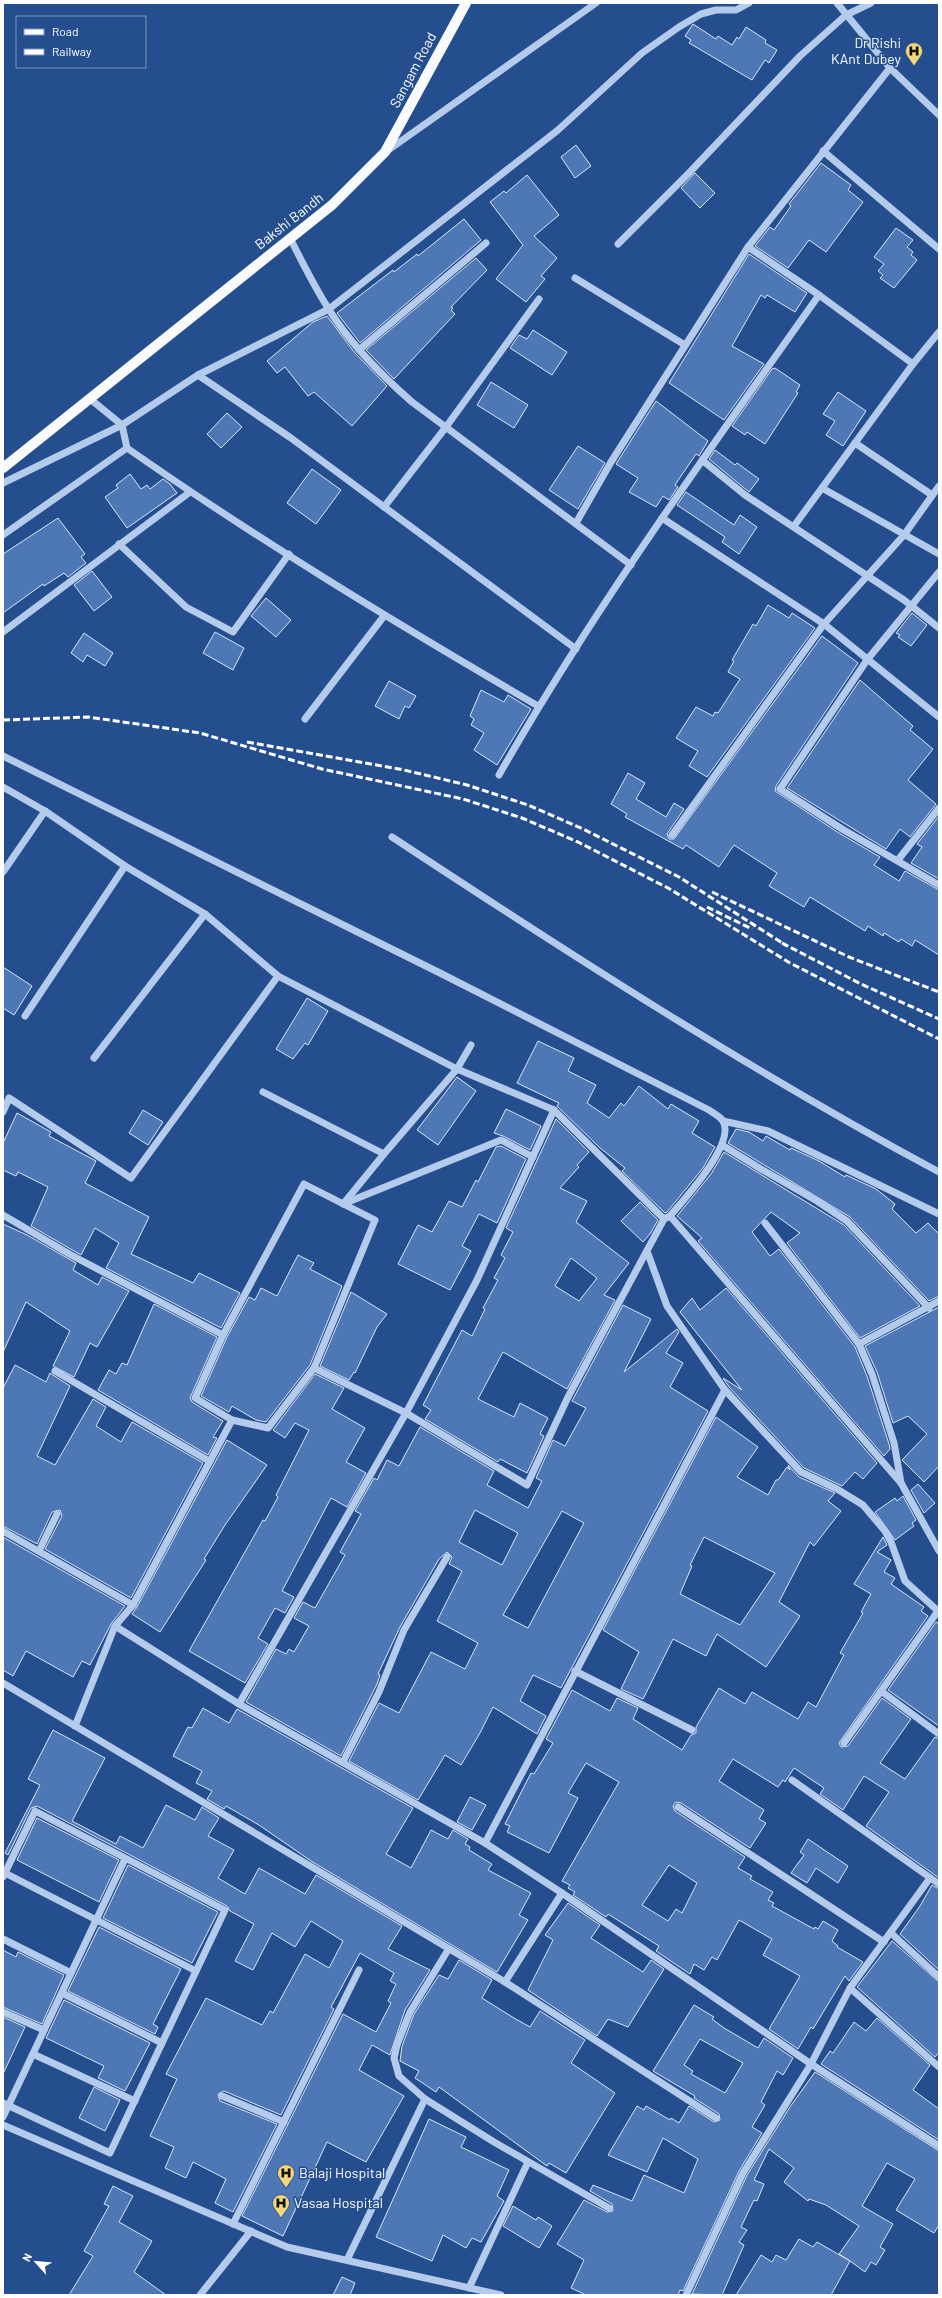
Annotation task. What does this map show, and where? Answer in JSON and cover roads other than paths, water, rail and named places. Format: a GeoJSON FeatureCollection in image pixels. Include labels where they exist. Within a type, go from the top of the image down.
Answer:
{"type":"FeatureCollection","features":[{"type":"Feature","properties":{"kind":"main road","name":"Sangam Road"},"geometry":{"type":"LineString","coordinates":[[385,152],[466,3]]}},
{"type":"Feature","properties":{"kind":"main road","name":"Bakshi Bandh"},"geometry":{"type":"LineString","coordinates":[[3,468],[332,205],[385,152]]}},
{"type":"Feature","properties":{"kind":"street","name":"Bakshi Bandh"},"geometry":{"type":"LineString","coordinates":[[385,152],[596,3]]}},
{"type":"Feature","properties":{"kind":"street"},"geometry":{"type":"LineString","coordinates":[[3,483],[122,425],[198,375],[329,309],[558,130],[642,53],[679,27],[702,14],[716,10],[736,10],[749,3]]}},
{"type":"Feature","properties":{"kind":"street"},"geometry":{"type":"LineString","coordinates":[[837,3],[890,68],[939,115]]}},
{"type":"Feature","properties":{"kind":"street"},"geometry":{"type":"LineString","coordinates":[[618,244],[689,173],[800,56],[846,14],[871,3]]}},
{"type":"Feature","properties":{"kind":"street"},"geometry":{"type":"LineString","coordinates":[[576,523],[611,462],[748,247],[890,68]]}},
{"type":"Feature","properties":{"kind":"street"},"geometry":{"type":"LineString","coordinates":[[823,151],[939,249]]}},
{"type":"Feature","properties":{"kind":"street"},"geometry":{"type":"LineString","coordinates":[[290,238],[329,309],[359,350],[412,402],[631,565]]}},
{"type":"Feature","properties":{"kind":"street"},"geometry":{"type":"LineString","coordinates":[[359,350],[486,243]]}},
{"type":"Feature","properties":{"kind":"street"},"geometry":{"type":"LineString","coordinates":[[748,247],[819,295],[913,364]]}},
{"type":"Feature","properties":{"kind":"street"},"geometry":{"type":"LineString","coordinates":[[575,278],[685,345]]}},
{"type":"Feature","properties":{"kind":"street"},"geometry":{"type":"LineString","coordinates":[[499,775],[538,706],[662,518],[819,295]]}},
{"type":"Feature","properties":{"kind":"street"},"geometry":{"type":"LineString","coordinates":[[384,507],[446,427],[538,299]]}},
{"type":"Feature","properties":{"kind":"street"},"geometry":{"type":"LineString","coordinates":[[794,526],[913,364],[939,332]]}},
{"type":"Feature","properties":{"kind":"street"},"geometry":{"type":"LineString","coordinates":[[198,375],[291,438],[576,649]]}},
{"type":"Feature","properties":{"kind":"street"},"geometry":{"type":"LineString","coordinates":[[89,398],[122,425],[127,448],[190,492],[384,616],[538,706]]}},
{"type":"Feature","properties":{"kind":"street"},"geometry":{"type":"LineString","coordinates":[[855,443],[932,495]]}},
{"type":"Feature","properties":{"kind":"street"},"geometry":{"type":"LineString","coordinates":[[3,535],[127,448]]}},
{"type":"Feature","properties":{"kind":"street"},"geometry":{"type":"LineString","coordinates":[[702,460],[745,495],[794,526],[912,606],[939,628]]}},
{"type":"Feature","properties":{"kind":"street"},"geometry":{"type":"LineString","coordinates":[[672,834],[824,624],[904,535],[939,486]]}},
{"type":"Feature","properties":{"kind":"street"},"geometry":{"type":"LineString","coordinates":[[822,488],[939,554]]}},
{"type":"Feature","properties":{"kind":"street"},"geometry":{"type":"LineString","coordinates":[[3,632],[190,492]]}},
{"type":"Feature","properties":{"kind":"street"},"geometry":{"type":"LineString","coordinates":[[662,518],[824,624],[939,717]]}},
{"type":"Feature","properties":{"kind":"street"},"geometry":{"type":"LineString","coordinates":[[119,544],[186,607],[233,632],[289,554]]}},
{"type":"Feature","properties":{"kind":"street"},"geometry":{"type":"LineString","coordinates":[[939,572],[867,660],[780,789],[842,829],[939,885]]}},
{"type":"Feature","properties":{"kind":"street"},"geometry":{"type":"LineString","coordinates":[[306,719],[384,616]]}},
{"type":"Feature","properties":{"kind":"street"},"geometry":{"type":"LineString","coordinates":[[3,756],[454,980],[709,1110],[723,1121],[768,1132],[939,1214]]}},
{"type":"Feature","properties":{"kind":"street"},"geometry":{"type":"LineString","coordinates":[[3,787],[45,811],[125,866],[205,914],[278,976],[458,1069],[554,1110],[667,1217],[901,1483],[939,1551]]}},
{"type":"Feature","properties":{"kind":"street"},"geometry":{"type":"LineString","coordinates":[[898,860],[939,808]]}},
{"type":"Feature","properties":{"kind":"street"},"geometry":{"type":"LineString","coordinates":[[3,872],[45,811]]}},
{"type":"Feature","properties":{"kind":"street"},"geometry":{"type":"LineString","coordinates":[[392,837],[556,946],[746,1061],[939,1172]]}},
{"type":"Feature","properties":{"kind":"street"},"geometry":{"type":"LineString","coordinates":[[25,1016],[125,866]]}},
{"type":"Feature","properties":{"kind":"street"},"geometry":{"type":"LineString","coordinates":[[94,1058],[205,914]]}},
{"type":"Feature","properties":{"kind":"street"},"geometry":{"type":"LineString","coordinates":[[3,1112],[9,1098],[131,1178],[278,976]]}},
{"type":"Feature","properties":{"kind":"street"},"geometry":{"type":"LineString","coordinates":[[343,1204],[384,1154],[458,1069],[471,1045]]}},
{"type":"Feature","properties":{"kind":"street"},"geometry":{"type":"LineString","coordinates":[[263,1092],[384,1154]]}},
{"type":"Feature","properties":{"kind":"street"},"geometry":{"type":"LineString","coordinates":[[239,1704],[406,1413],[477,1280],[554,1110]]}},
{"type":"Feature","properties":{"kind":"street"},"geometry":{"type":"LineString","coordinates":[[314,1368],[406,1413],[527,1485],[568,1397],[647,1251],[667,1217],[700,1182],[722,1145],[725,1129],[723,1121]]}},
{"type":"Feature","properties":{"kind":"street"},"geometry":{"type":"LineString","coordinates":[[343,1204],[501,1140],[533,1157]]}},
{"type":"Feature","properties":{"kind":"street"},"geometry":{"type":"LineString","coordinates":[[722,1145],[761,1170],[817,1200],[847,1221],[929,1308]]}},
{"type":"Feature","properties":{"kind":"street"},"geometry":{"type":"LineString","coordinates":[[304,1184],[343,1204],[375,1220],[314,1368],[268,1428],[232,1420],[195,1398],[223,1335],[304,1184]]}},
{"type":"Feature","properties":{"kind":"street"},"geometry":{"type":"LineString","coordinates":[[3,1215],[71,1254],[223,1335]]}},
{"type":"Feature","properties":{"kind":"street"},"geometry":{"type":"LineString","coordinates":[[765,1223],[859,1344],[872,1374],[894,1443],[901,1483]]}},
{"type":"Feature","properties":{"kind":"street"},"geometry":{"type":"LineString","coordinates":[[647,1251],[667,1306],[725,1390],[801,1472],[837,1489],[863,1505],[885,1531],[891,1542],[905,1581],[938,1610],[844,1743]]}},
{"type":"Feature","properties":{"kind":"street"},"geometry":{"type":"LineString","coordinates":[[859,1344],[929,1308],[939,1301]]}},
{"type":"Feature","properties":{"kind":"street"},"geometry":{"type":"LineString","coordinates":[[55,1371],[209,1461]]}},
{"type":"Feature","properties":{"kind":"street"},"geometry":{"type":"LineString","coordinates":[[485,1843],[725,1390]]}},
{"type":"Feature","properties":{"kind":"street"},"geometry":{"type":"LineString","coordinates":[[75,1726],[115,1626],[133,1605],[232,1420]]}},
{"type":"Feature","properties":{"kind":"street"},"geometry":{"type":"LineString","coordinates":[[38,1551],[58,1514]]}},
{"type":"Feature","properties":{"kind":"street"},"geometry":{"type":"LineString","coordinates":[[3,1532],[133,1605]]}},
{"type":"Feature","properties":{"kind":"street"},"geometry":{"type":"LineString","coordinates":[[343,1762],[379,1692],[404,1630],[447,1557]]}},
{"type":"Feature","properties":{"kind":"street"},"geometry":{"type":"LineString","coordinates":[[115,1626],[239,1704],[485,1843],[562,1893],[811,2064],[939,2146]]}},
{"type":"Feature","properties":{"kind":"street"},"geometry":{"type":"LineString","coordinates":[[575,1671],[692,1730]]}},
{"type":"Feature","properties":{"kind":"street"},"geometry":{"type":"LineString","coordinates":[[3,1683],[448,1950],[505,1982],[716,2118]]}},
{"type":"Feature","properties":{"kind":"street"},"geometry":{"type":"LineString","coordinates":[[881,1691],[939,1734]]}},
{"type":"Feature","properties":{"kind":"street"},"geometry":{"type":"LineString","coordinates":[[792,1780],[939,1884]]}},
{"type":"Feature","properties":{"kind":"street"},"geometry":{"type":"LineString","coordinates":[[678,1807],[884,1942]]}},
{"type":"Feature","properties":{"kind":"street"},"geometry":{"type":"LineString","coordinates":[[6,2104],[110,2153],[225,1910],[125,1859],[35,1810],[4,1875],[196,1971]]}},
{"type":"Feature","properties":{"kind":"street"},"geometry":{"type":"LineString","coordinates":[[3,2117],[6,2104],[33,2054],[125,1859]]}},
{"type":"Feature","properties":{"kind":"street"},"geometry":{"type":"LineString","coordinates":[[686,2295],[715,2228],[743,2172],[811,2064],[850,1988],[892,1933],[930,1878]]}},
{"type":"Feature","properties":{"kind":"street"},"geometry":{"type":"LineString","coordinates":[[505,1982],[562,1893]]}},
{"type":"Feature","properties":{"kind":"street"},"geometry":{"type":"LineString","coordinates":[[892,1933],[939,1977]]}},
{"type":"Feature","properties":{"kind":"street"},"geometry":{"type":"LineString","coordinates":[[3,1939],[71,1973]]}},
{"type":"Feature","properties":{"kind":"street"},"geometry":{"type":"LineString","coordinates":[[448,1950],[410,2012],[394,2058],[399,2076],[425,2098],[528,2162],[608,2208]]}},
{"type":"Feature","properties":{"kind":"street"},"geometry":{"type":"LineString","coordinates":[[234,2224],[358,1970]]}},
{"type":"Feature","properties":{"kind":"street"},"geometry":{"type":"LineString","coordinates":[[850,1988],[939,2067]]}},
{"type":"Feature","properties":{"kind":"street"},"geometry":{"type":"LineString","coordinates":[[62,1993],[162,2043]]}},
{"type":"Feature","properties":{"kind":"street"},"geometry":{"type":"LineString","coordinates":[[3,2012],[44,2030]]}},
{"type":"Feature","properties":{"kind":"street"},"geometry":{"type":"LineString","coordinates":[[33,2054],[134,2101]]}},
{"type":"Feature","properties":{"kind":"street"},"geometry":{"type":"LineString","coordinates":[[222,2096],[284,2122]]}},
{"type":"Feature","properties":{"kind":"street"},"geometry":{"type":"LineString","coordinates":[[347,2260],[425,2098]]}},
{"type":"Feature","properties":{"kind":"street"},"geometry":{"type":"LineString","coordinates":[[3,2125],[287,2247],[501,2295]]}},
{"type":"Feature","properties":{"kind":"street"},"geometry":{"type":"LineString","coordinates":[[469,2288],[528,2162]]}},
{"type":"Feature","properties":{"kind":"street"},"geometry":{"type":"LineString","coordinates":[[200,2295],[251,2231]]}},
{"type":"Feature","properties":{"kind":"railway"},"geometry":{"type":"LineString","coordinates":[[3,720],[88,717],[200,733],[322,769],[463,799],[522,818],[578,842],[668,888],[790,963],[939,1039]]}},
{"type":"Feature","properties":{"kind":"railway"},"geometry":{"type":"LineString","coordinates":[[247,742],[404,770],[467,785],[528,805],[583,829],[679,877],[787,946]]}},
{"type":"Feature","properties":{"kind":"railway"},"geometry":{"type":"LineString","coordinates":[[712,892],[849,957],[939,992]]}},
{"type":"Feature","properties":{"kind":"railway"},"geometry":{"type":"LineString","coordinates":[[707,907],[752,929]]}},
{"type":"Feature","properties":{"kind":"railway"},"geometry":{"type":"LineString","coordinates":[[782,943],[861,984],[939,1019]]}},
{"type":"Feature","properties":{"kind":"place","name":"Dr Rishi KAnt Dubey"},"geometry":{"type":"Point","coordinates":[914,66]}},
{"type":"Feature","properties":{"kind":"place","name":"Balaji Hospital"},"geometry":{"type":"Point","coordinates":[286,2188]}},
{"type":"Feature","properties":{"kind":"place","name":"Vasaa Hospital"},"geometry":{"type":"Point","coordinates":[281,2218]}}]}
